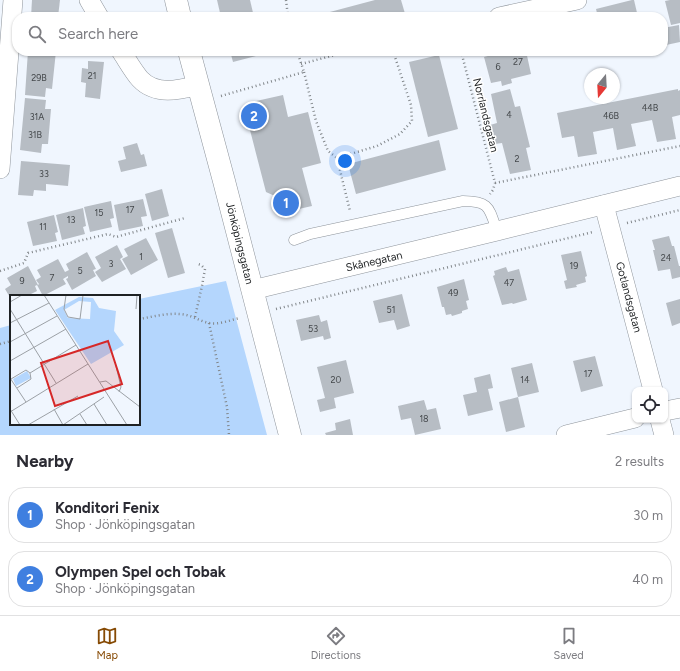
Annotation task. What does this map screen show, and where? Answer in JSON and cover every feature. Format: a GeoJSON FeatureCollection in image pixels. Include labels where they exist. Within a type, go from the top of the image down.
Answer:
{"type":"FeatureCollection","features":[{"type":"Feature","properties":{"kind":"street"},"geometry":{"type":"LineString","coordinates":[[12,12],[13,0]]}},
{"type":"Feature","properties":{"kind":"street"},"geometry":{"type":"LineString","coordinates":[[88,0],[96,12]]}},
{"type":"Feature","properties":{"kind":"street"},"geometry":{"type":"LineString","coordinates":[[176,0],[179,12]]}},
{"type":"Feature","properties":{"kind":"street"},"geometry":{"type":"LineString","coordinates":[[522,12],[577,0]]}},
{"type":"Feature","properties":{"kind":"street"},"geometry":{"type":"LineString","coordinates":[[0,169],[12,13]]}},
{"type":"Feature","properties":{"kind":"street"},"geometry":{"type":"LineString","coordinates":[[124,56],[136,74],[148,86],[163,90],[201,93]]}},
{"type":"Feature","properties":{"kind":"street","name":"Jönköpingsgatan"},"geometry":{"type":"LineString","coordinates":[[191,56],[290,435]]}},
{"type":"Feature","properties":{"kind":"street","name":"Skånegatan"},"geometry":{"type":"LineString","coordinates":[[252,290],[497,232],[680,186]]}},
{"type":"Feature","properties":{"kind":"street","name":"Gotlandsgatan"},"geometry":{"type":"LineString","coordinates":[[604,205],[652,387]]}},
{"type":"Feature","properties":{"kind":"street"},"geometry":{"type":"LineString","coordinates":[[668,410],[680,408]]}},
{"type":"Feature","properties":{"kind":"street"},"geometry":{"type":"LineString","coordinates":[[566,435],[632,419]]}},
{"type":"Feature","properties":{"kind":"street"},"geometry":{"type":"LineString","coordinates":[[661,423],[664,435]]}},
{"type":"Feature","properties":{"kind":"lane"},"geometry":{"type":"LineString","coordinates":[[294,240],[310,234],[463,201],[478,202],[488,207],[497,232]]}},
{"type":"Feature","properties":{"kind":"path"},"geometry":{"type":"LineString","coordinates":[[286,0],[287,12]]}},
{"type":"Feature","properties":{"kind":"path"},"geometry":{"type":"LineString","coordinates":[[299,56],[319,127],[328,151],[337,158],[354,225]]}},
{"type":"Feature","properties":{"kind":"path"},"geometry":{"type":"LineString","coordinates":[[301,64],[331,56]]}},
{"type":"Feature","properties":{"kind":"path"},"geometry":{"type":"LineString","coordinates":[[337,158],[377,146],[400,134],[412,121],[411,105],[395,56]]}},
{"type":"Feature","properties":{"kind":"path","name":"Norrlandsgatan"},"geometry":{"type":"LineString","coordinates":[[462,56],[495,183],[680,146]]}},
{"type":"Feature","properties":{"kind":"path"},"geometry":{"type":"LineString","coordinates":[[201,93],[304,72]]}},
{"type":"Feature","properties":{"kind":"path"},"geometry":{"type":"LineString","coordinates":[[140,319],[180,314],[195,317],[209,323],[220,323],[680,210]]}},
{"type":"Feature","properties":{"kind":"path"},"geometry":{"type":"LineString","coordinates":[[0,271],[24,263],[28,253],[108,234],[116,237],[185,218]]}},
{"type":"Feature","properties":{"kind":"path"},"geometry":{"type":"LineString","coordinates":[[195,317],[205,269],[202,265],[198,264]]}},
{"type":"Feature","properties":{"kind":"path"},"geometry":{"type":"LineString","coordinates":[[209,323],[227,407],[229,435]]}},
{"type":"Feature","properties":{"kind":"path"},"geometry":{"type":"LineString","coordinates":[[0,344],[10,341]]}},
{"type":"Feature","properties":{"kind":"shaded area"},"geometry":{"type":"Polygon","coordinates":[[[226,281],[267,435],[0,435],[0,328],[10,325],[10,425],[140,425],[140,299],[226,281]]]}},
{"type":"Feature","properties":{"kind":"building"},"geometry":{"type":"Polygon","coordinates":[[[32,0],[60,0],[59,12],[31,12],[32,0]]]}},
{"type":"Feature","properties":{"kind":"building"},"geometry":{"type":"Polygon","coordinates":[[[217,0],[250,0],[253,12],[220,12],[217,0]]]}},
{"type":"Feature","properties":{"kind":"building"},"geometry":{"type":"Polygon","coordinates":[[[375,0],[401,0],[405,12],[330,12],[375,0]]]}},
{"type":"Feature","properties":{"kind":"building"},"geometry":{"type":"Polygon","coordinates":[[[634,0],[637,12],[597,12],[596,9],[634,0]]]}},
{"type":"Feature","properties":{"kind":"building"},"geometry":{"type":"Polygon","coordinates":[[[680,0],[680,23],[671,25],[665,1],[680,0]]]}},
{"type":"Feature","properties":{"kind":"building"},"geometry":{"type":"Polygon","coordinates":[[[679,25],[680,42],[668,45],[668,27],[679,25]]]}},
{"type":"Feature","properties":{"kind":"building"},"geometry":{"type":"Polygon","coordinates":[[[28,56],[55,56],[52,89],[46,88],[45,97],[25,95],[28,56]]]}},
{"type":"Feature","properties":{"kind":"building"},"geometry":{"type":"Polygon","coordinates":[[[231,56],[256,56],[233,62],[231,56]]]}},
{"type":"Feature","properties":{"kind":"building"},"geometry":{"type":"Polygon","coordinates":[[[439,56],[458,129],[428,137],[409,62],[439,56]]]}},
{"type":"Feature","properties":{"kind":"building"},"geometry":{"type":"Polygon","coordinates":[[[527,56],[531,74],[511,79],[512,83],[502,86],[501,81],[491,83],[484,57],[527,56]]]}},
{"type":"Feature","properties":{"kind":"building"},"geometry":{"type":"Polygon","coordinates":[[[88,61],[104,62],[100,99],[85,97],[86,83],[81,82],[82,68],[88,69],[88,61]]]}},
{"type":"Feature","properties":{"kind":"building"},"geometry":{"type":"Polygon","coordinates":[[[510,89],[515,107],[520,106],[530,147],[526,148],[531,170],[510,174],[502,143],[495,144],[490,125],[497,123],[491,94],[510,89]]]}},
{"type":"Feature","properties":{"kind":"building"},"geometry":{"type":"Polygon","coordinates":[[[678,89],[678,91],[680,90],[680,115],[672,117],[676,139],[657,142],[652,120],[631,124],[636,146],[617,150],[613,128],[593,132],[597,154],[578,157],[574,136],[562,138],[557,113],[602,104],[620,104],[620,101],[678,89]]]}},
{"type":"Feature","properties":{"kind":"building"},"geometry":{"type":"Polygon","coordinates":[[[283,95],[288,117],[308,112],[321,163],[302,168],[312,206],[281,213],[277,197],[266,192],[244,107],[253,105],[252,102],[283,95]]]}},
{"type":"Feature","properties":{"kind":"building"},"geometry":{"type":"Polygon","coordinates":[[[25,98],[46,100],[45,109],[51,109],[48,144],[42,144],[41,153],[20,150],[25,98]]]}},
{"type":"Feature","properties":{"kind":"building"},"geometry":{"type":"Polygon","coordinates":[[[439,140],[446,170],[356,194],[348,164],[439,140]]]}},
{"type":"Feature","properties":{"kind":"building"},"geometry":{"type":"Polygon","coordinates":[[[137,143],[141,155],[144,154],[147,166],[121,172],[118,161],[126,159],[123,147],[137,143]]]}},
{"type":"Feature","properties":{"kind":"building"},"geometry":{"type":"Polygon","coordinates":[[[21,161],[70,165],[68,186],[46,184],[46,191],[34,190],[33,196],[18,195],[21,161]]]}},
{"type":"Feature","properties":{"kind":"building"},"geometry":{"type":"Polygon","coordinates":[[[162,189],[169,216],[152,221],[145,194],[162,189]]]}},
{"type":"Feature","properties":{"kind":"building"},"geometry":{"type":"Polygon","coordinates":[[[143,199],[147,216],[141,217],[143,226],[119,231],[114,205],[143,199]]]}},
{"type":"Feature","properties":{"kind":"building"},"geometry":{"type":"Polygon","coordinates":[[[111,201],[114,218],[110,219],[112,227],[90,232],[84,207],[111,201]]]}},
{"type":"Feature","properties":{"kind":"building"},"geometry":{"type":"Polygon","coordinates":[[[83,208],[86,226],[83,227],[85,234],[62,240],[56,215],[83,208]]]}},
{"type":"Feature","properties":{"kind":"building"},"geometry":{"type":"Polygon","coordinates":[[[54,215],[58,232],[55,233],[57,241],[33,246],[27,222],[54,215]]]}},
{"type":"Feature","properties":{"kind":"building"},"geometry":{"type":"Polygon","coordinates":[[[172,228],[185,273],[168,278],[155,233],[172,228]]]}},
{"type":"Feature","properties":{"kind":"building"},"geometry":{"type":"Polygon","coordinates":[[[669,236],[672,246],[674,246],[680,266],[680,277],[672,279],[670,269],[658,271],[652,240],[669,236]]]}},
{"type":"Feature","properties":{"kind":"building"},"geometry":{"type":"Polygon","coordinates":[[[146,238],[158,260],[131,275],[122,259],[128,256],[124,249],[146,238]]]}},
{"type":"Feature","properties":{"kind":"building"},"geometry":{"type":"Polygon","coordinates":[[[117,245],[123,257],[120,259],[126,269],[102,282],[95,272],[101,268],[95,257],[117,245]]]}},
{"type":"Feature","properties":{"kind":"building"},"geometry":{"type":"Polygon","coordinates":[[[581,251],[587,276],[585,277],[586,282],[576,285],[577,287],[566,289],[564,281],[567,280],[561,255],[581,251]]]}},
{"type":"Feature","properties":{"kind":"building"},"geometry":{"type":"Polygon","coordinates":[[[87,252],[96,269],[93,270],[96,276],[72,290],[66,279],[68,276],[63,279],[66,284],[45,295],[42,295],[37,285],[35,286],[37,291],[29,295],[10,295],[10,297],[5,289],[11,285],[7,278],[28,266],[38,285],[39,284],[36,280],[41,277],[37,270],[58,259],[65,272],[69,270],[66,264],[87,252]]]}},
{"type":"Feature","properties":{"kind":"building"},"geometry":{"type":"Polygon","coordinates":[[[506,267],[508,272],[519,269],[527,300],[502,305],[493,276],[495,275],[494,271],[506,267]]]}},
{"type":"Feature","properties":{"kind":"building"},"geometry":{"type":"Polygon","coordinates":[[[464,279],[469,300],[466,301],[468,309],[462,311],[462,313],[452,316],[451,314],[446,315],[444,307],[442,307],[437,287],[464,279]]]}},
{"type":"Feature","properties":{"kind":"building"},"geometry":{"type":"Polygon","coordinates":[[[402,294],[410,326],[397,330],[394,320],[379,323],[373,301],[402,294]]]}},
{"type":"Feature","properties":{"kind":"building"},"geometry":{"type":"Polygon","coordinates":[[[680,299],[680,323],[672,326],[666,303],[680,299]]]}},
{"type":"Feature","properties":{"kind":"building"},"geometry":{"type":"Polygon","coordinates":[[[319,315],[321,322],[327,320],[331,338],[324,340],[323,336],[301,341],[296,320],[319,315]]]}},
{"type":"Feature","properties":{"kind":"building"},"geometry":{"type":"Polygon","coordinates":[[[595,356],[603,386],[581,392],[573,361],[595,356]]]}},
{"type":"Feature","properties":{"kind":"building"},"geometry":{"type":"Polygon","coordinates":[[[346,360],[354,393],[334,398],[336,408],[320,412],[317,400],[325,398],[317,367],[346,360]]]}},
{"type":"Feature","properties":{"kind":"building"},"geometry":{"type":"Polygon","coordinates":[[[532,363],[539,392],[518,397],[511,368],[532,363]]]}},
{"type":"Feature","properties":{"kind":"building"},"geometry":{"type":"Polygon","coordinates":[[[490,374],[493,388],[488,389],[493,410],[468,416],[463,395],[477,392],[474,378],[490,374]]]}},
{"type":"Feature","properties":{"kind":"building"},"geometry":{"type":"Polygon","coordinates":[[[518,397],[525,427],[506,432],[499,402],[518,397]]]}},
{"type":"Feature","properties":{"kind":"building"},"geometry":{"type":"Polygon","coordinates":[[[424,400],[427,410],[436,408],[441,429],[415,435],[411,418],[401,420],[398,406],[424,400]]]}},
{"type":"Feature","properties":{"kind":"building"},"geometry":{"type":"Polygon","coordinates":[[[350,419],[353,435],[326,435],[325,433],[336,430],[335,423],[350,419]]]}},
{"type":"Feature","properties":{"kind":"place","name":"Olympen Spel och Tobak"},"geometry":{"type":"Point","coordinates":[254,116]}},
{"type":"Feature","properties":{"kind":"place","name":"Konditori Fenix"},"geometry":{"type":"Point","coordinates":[286,203]}}]}
